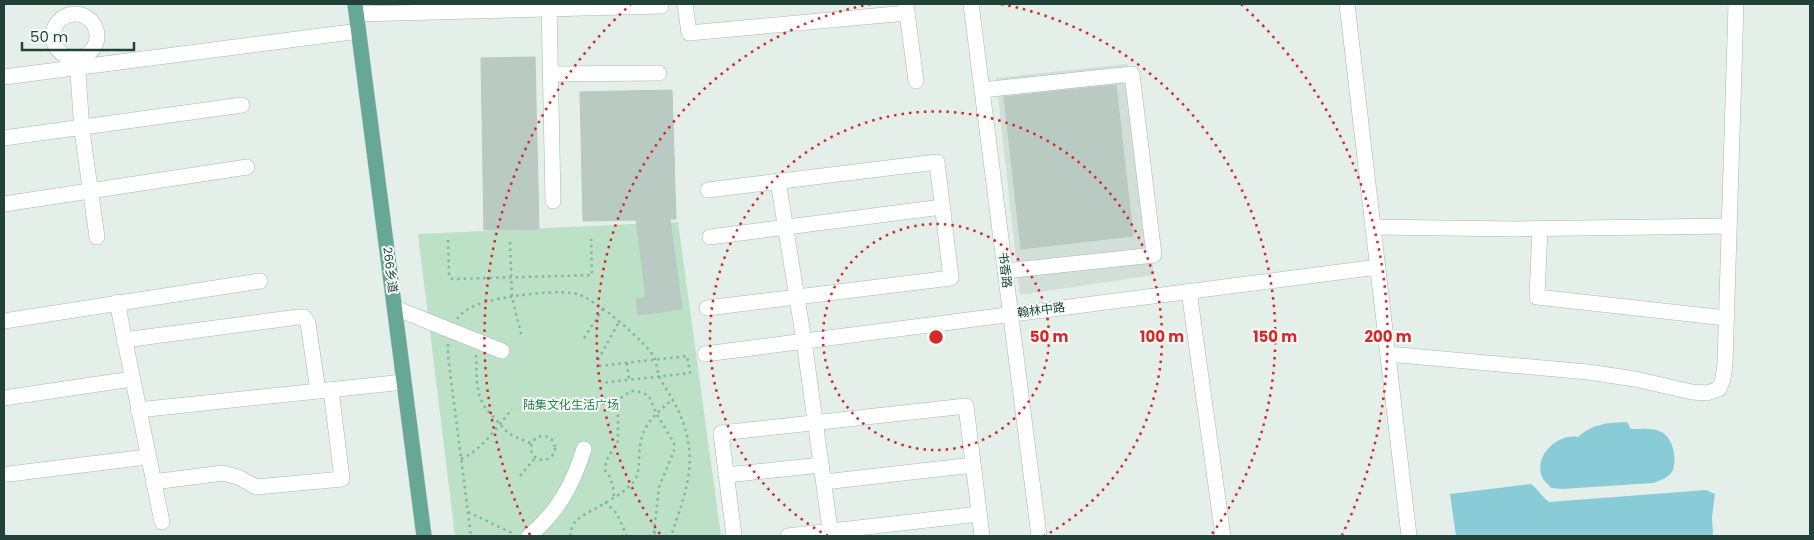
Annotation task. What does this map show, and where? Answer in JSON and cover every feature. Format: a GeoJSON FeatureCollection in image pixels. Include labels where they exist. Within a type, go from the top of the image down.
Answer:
{"type":"FeatureCollection","features":[{"type":"Feature","properties":{"kind":"main road","name":"266乡道"},"geometry":{"type":"LineString","coordinates":[[356,9],[424,536]]}},
{"type":"Feature","properties":{"kind":"street"},"geometry":{"type":"LineString","coordinates":[[684,4],[689,33],[907,9],[916,81]]}},
{"type":"Feature","properties":{"kind":"street","name":"书香路"},"geometry":{"type":"LineString","coordinates":[[971,4],[1039,536]]}},
{"type":"Feature","properties":{"kind":"street"},"geometry":{"type":"LineString","coordinates":[[1347,4],[1409,536]]}},
{"type":"Feature","properties":{"kind":"street"},"geometry":{"type":"LineString","coordinates":[[1388,354],[1588,372],[1635,379],[1692,392],[1707,393],[1719,388],[1723,379],[1726,318],[1736,4]]}},
{"type":"Feature","properties":{"kind":"street"},"geometry":{"type":"LineString","coordinates":[[549,6],[553,201]]}},
{"type":"Feature","properties":{"kind":"street"},"geometry":{"type":"LineString","coordinates":[[356,9],[661,6]]}},
{"type":"Feature","properties":{"kind":"street"},"geometry":{"type":"LineString","coordinates":[[75,9],[88,18],[96,30],[97,37],[92,50],[77,62],[60,52],[53,39],[56,24],[75,9]]}},
{"type":"Feature","properties":{"kind":"street"},"geometry":{"type":"LineString","coordinates":[[4,77],[77,62],[359,31]]}},
{"type":"Feature","properties":{"kind":"street"},"geometry":{"type":"LineString","coordinates":[[77,62],[82,127],[97,237]]}},
{"type":"Feature","properties":{"kind":"street"},"geometry":{"type":"LineString","coordinates":[[550,74],[659,73]]}},
{"type":"Feature","properties":{"kind":"street"},"geometry":{"type":"LineString","coordinates":[[982,90],[1132,74],[1154,255],[1005,271]]}},
{"type":"Feature","properties":{"kind":"street"},"geometry":{"type":"LineString","coordinates":[[4,138],[242,105]]}},
{"type":"Feature","properties":{"kind":"street"},"geometry":{"type":"LineString","coordinates":[[707,308],[951,278],[937,162],[708,190]]}},
{"type":"Feature","properties":{"kind":"street"},"geometry":{"type":"LineString","coordinates":[[4,204],[247,168]]}},
{"type":"Feature","properties":{"kind":"street"},"geometry":{"type":"LineString","coordinates":[[778,181],[804,341],[831,534]]}},
{"type":"Feature","properties":{"kind":"street"},"geometry":{"type":"LineString","coordinates":[[710,237],[942,207]]}},
{"type":"Feature","properties":{"kind":"street"},"geometry":{"type":"LineString","coordinates":[[1373,227],[1540,229],[1729,226]]}},
{"type":"Feature","properties":{"kind":"street"},"geometry":{"type":"LineString","coordinates":[[1540,229],[1537,297],[1726,318]]}},
{"type":"Feature","properties":{"kind":"street","name":"翰林中路"},"geometry":{"type":"LineString","coordinates":[[705,354],[1378,267]]}},
{"type":"Feature","properties":{"kind":"street"},"geometry":{"type":"LineString","coordinates":[[4,321],[260,281]]}},
{"type":"Feature","properties":{"kind":"street"},"geometry":{"type":"LineString","coordinates":[[1189,291],[1223,536]]}},
{"type":"Feature","properties":{"kind":"street"},"geometry":{"type":"LineString","coordinates":[[117,302],[147,457],[162,522]]}},
{"type":"Feature","properties":{"kind":"street"},"geometry":{"type":"LineString","coordinates":[[395,308],[502,351]]}},
{"type":"Feature","properties":{"kind":"street"},"geometry":{"type":"LineString","coordinates":[[124,340],[304,317],[308,323],[324,390],[342,479],[256,488],[238,478],[223,474],[153,482]]}},
{"type":"Feature","properties":{"kind":"street"},"geometry":{"type":"LineString","coordinates":[[4,398],[132,379]]}},
{"type":"Feature","properties":{"kind":"street"},"geometry":{"type":"LineString","coordinates":[[138,410],[404,382]]}},
{"type":"Feature","properties":{"kind":"street"},"geometry":{"type":"LineString","coordinates":[[734,536],[721,433],[966,406],[982,536]]}},
{"type":"Feature","properties":{"kind":"street"},"geometry":{"type":"LineString","coordinates":[[529,536],[543,524],[566,494],[576,474],[584,449]]}},
{"type":"Feature","properties":{"kind":"street"},"geometry":{"type":"LineString","coordinates":[[9,474],[147,457]]}},
{"type":"Feature","properties":{"kind":"street"},"geometry":{"type":"LineString","coordinates":[[726,476],[821,465]]}},
{"type":"Feature","properties":{"kind":"street"},"geometry":{"type":"LineString","coordinates":[[824,482],[973,465]]}},
{"type":"Feature","properties":{"kind":"street"},"geometry":{"type":"LineString","coordinates":[[788,536],[831,534],[979,514]]}},
{"type":"Feature","properties":{"kind":"path"},"geometry":{"type":"LineString","coordinates":[[448,240],[450,278],[511,278],[592,275],[591,239]]}},
{"type":"Feature","properties":{"kind":"path"},"geometry":{"type":"LineString","coordinates":[[510,242],[512,297],[521,334]]}},
{"type":"Feature","properties":{"kind":"path"},"geometry":{"type":"LineString","coordinates":[[471,536],[448,356],[450,330],[459,316],[469,309],[512,297],[567,292],[579,294],[594,301],[640,341],[655,360],[659,376],[674,399],[681,415],[689,448],[689,463],[682,502],[671,536]]}},
{"type":"Feature","properties":{"kind":"path"},"geometry":{"type":"LineString","coordinates":[[584,338],[603,309]]}},
{"type":"Feature","properties":{"kind":"path"},"geometry":{"type":"LineString","coordinates":[[598,360],[619,322]]}},
{"type":"Feature","properties":{"kind":"path"},"geometry":{"type":"LineString","coordinates":[[478,342],[476,384],[480,398],[486,409],[509,434],[532,444]]}},
{"type":"Feature","properties":{"kind":"path"},"geometry":{"type":"LineString","coordinates":[[599,366],[688,356],[690,373],[601,383]]}},
{"type":"Feature","properties":{"kind":"path"},"geometry":{"type":"LineString","coordinates":[[627,363],[629,380]]}},
{"type":"Feature","properties":{"kind":"path"},"geometry":{"type":"LineString","coordinates":[[614,496],[612,482],[605,470],[606,461],[618,441],[618,403],[622,397],[631,391],[641,392],[649,396],[656,413],[674,443],[674,451],[659,487],[654,532],[649,536]]}},
{"type":"Feature","properties":{"kind":"path"},"geometry":{"type":"LineString","coordinates":[[570,536],[576,520],[626,490],[638,475],[643,433],[648,422],[674,399]]}},
{"type":"Feature","properties":{"kind":"path"},"geometry":{"type":"LineString","coordinates":[[461,459],[470,455],[480,446],[512,409]]}},
{"type":"Feature","properties":{"kind":"path"},"geometry":{"type":"LineString","coordinates":[[545,435],[552,439],[555,450],[551,457],[544,460],[536,457],[532,451],[532,444],[537,437],[545,435]]}},
{"type":"Feature","properties":{"kind":"path"},"geometry":{"type":"LineString","coordinates":[[520,476],[536,457]]}},
{"type":"Feature","properties":{"kind":"path"},"geometry":{"type":"LineString","coordinates":[[605,502],[617,514],[627,536]]}},
{"type":"Feature","properties":{"kind":"path"},"geometry":{"type":"LineString","coordinates":[[468,512],[519,536]]}},
{"type":"Feature","properties":{"kind":"path"},"geometry":{"type":"LineString","coordinates":[[654,532],[658,536]]}},
{"type":"Feature","properties":{"kind":"shaded area"},"geometry":{"type":"Polygon","coordinates":[[[1127,64],[1154,275],[1020,295],[996,78],[1127,64]]]}},
{"type":"Feature","properties":{"kind":"green space","name":"陆集文化生活广场"},"geometry":{"type":"Polygon","coordinates":[[[678,222],[721,536],[455,536],[418,234],[678,222]]]}},
{"type":"Feature","properties":{"kind":"water"},"geometry":{"type":"Polygon","coordinates":[[[1627,422],[1631,429],[1656,430],[1663,433],[1672,444],[1675,460],[1673,470],[1667,477],[1653,483],[1562,489],[1551,488],[1543,479],[1540,471],[1541,463],[1548,448],[1555,443],[1562,439],[1578,437],[1595,426],[1627,422]]]}},
{"type":"Feature","properties":{"kind":"water"},"geometry":{"type":"Polygon","coordinates":[[[1531,484],[1549,502],[1706,490],[1715,494],[1712,517],[1713,536],[1456,536],[1450,494],[1531,484]]]}},
{"type":"Feature","properties":{"kind":"building"},"geometry":{"type":"Polygon","coordinates":[[[535,57],[539,229],[484,230],[481,58],[535,57]]]}},
{"type":"Feature","properties":{"kind":"building"},"geometry":{"type":"Polygon","coordinates":[[[1116,85],[1133,236],[1021,249],[1004,97],[1116,85]]]}},
{"type":"Feature","properties":{"kind":"building"},"geometry":{"type":"Polygon","coordinates":[[[672,90],[676,219],[670,219],[682,309],[638,315],[636,299],[646,298],[636,220],[583,221],[580,92],[672,90]]]}}]}
